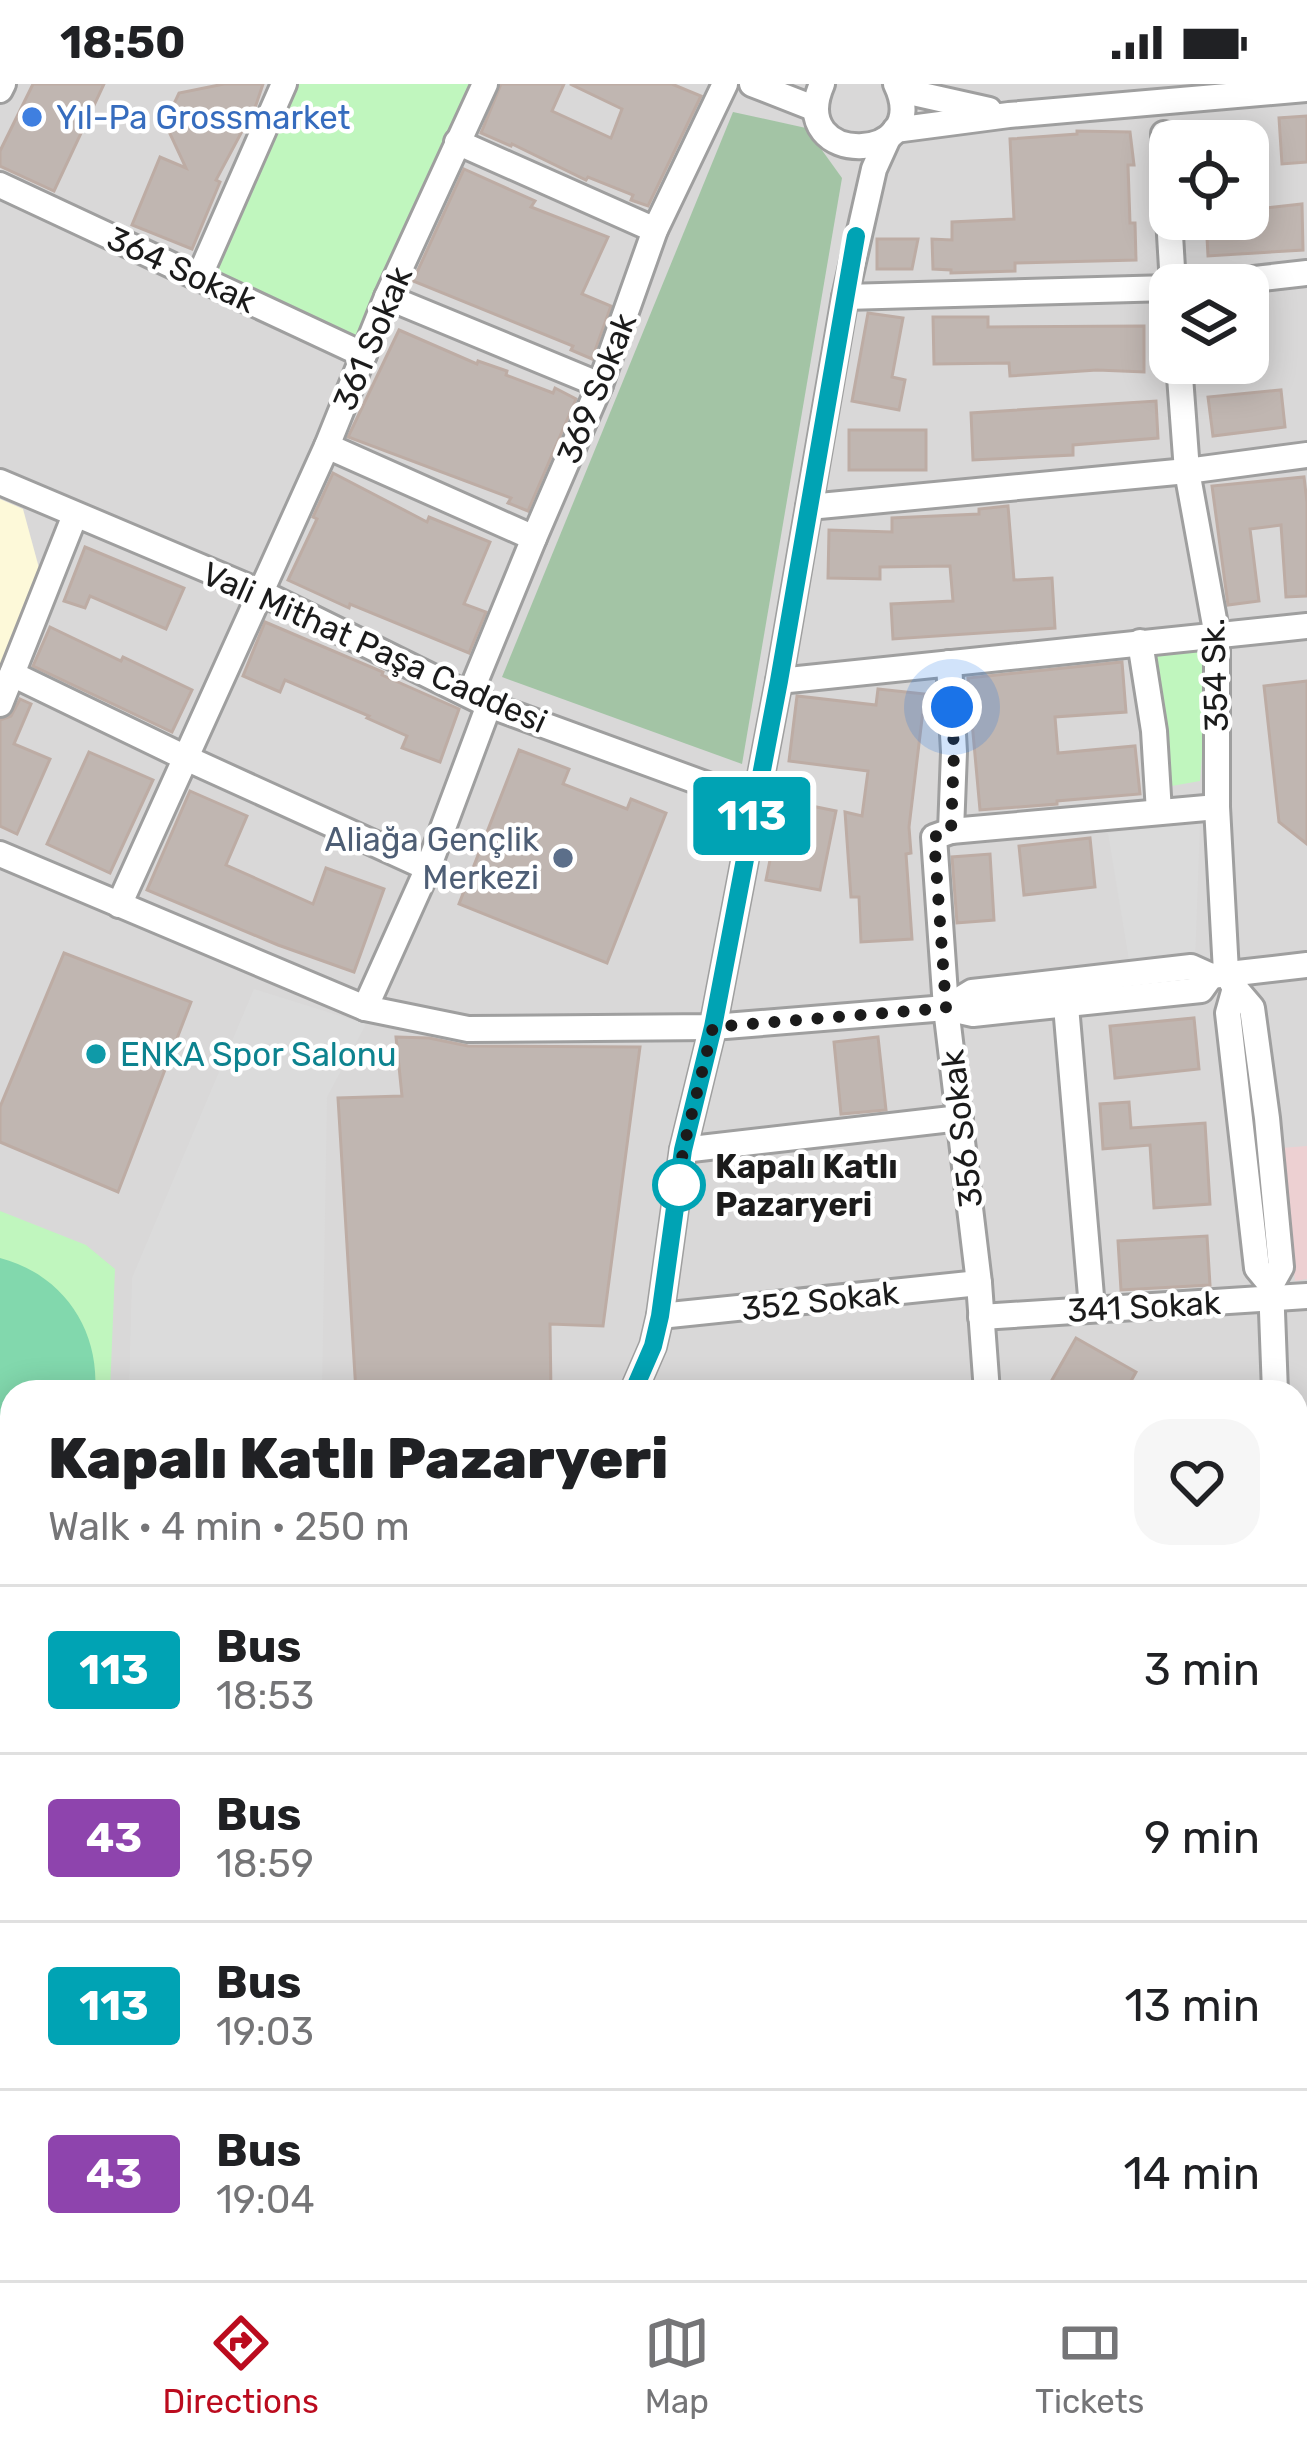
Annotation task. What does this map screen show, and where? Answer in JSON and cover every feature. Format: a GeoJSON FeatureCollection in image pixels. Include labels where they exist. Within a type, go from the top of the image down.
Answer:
{"type":"FeatureCollection","features":[{"type":"Feature","properties":{"kind":"street"},"geometry":{"type":"LineString","coordinates":[[199,277],[284,84]]}},
{"type":"Feature","properties":{"kind":"street","name":"361 Sokak"},"geometry":{"type":"LineString","coordinates":[[260,592],[485,84]]}},
{"type":"Feature","properties":{"kind":"street","name":"369 Sokak"},"geometry":{"type":"LineString","coordinates":[[365,1008],[428,868],[534,538],[600,386],[655,230],[725,84]]}},
{"type":"Feature","properties":{"kind":"street"},"geometry":{"type":"LineString","coordinates":[[752,84],[819,96]]}},
{"type":"Feature","properties":{"kind":"street"},"geometry":{"type":"LineString","coordinates":[[785,84],[819,96]]}},
{"type":"Feature","properties":{"kind":"street"},"geometry":{"type":"LineString","coordinates":[[638,1380],[660,1316],[683,1150],[713,1027],[779,681],[856,236],[874,169],[901,118],[898,87],[1009,115]]}},
{"type":"Feature","properties":{"kind":"street"},"geometry":{"type":"LineString","coordinates":[[828,136],[840,144],[869,147],[891,134],[1009,115],[1307,88]]}},
{"type":"Feature","properties":{"kind":"street"},"geometry":{"type":"LineString","coordinates":[[819,96],[820,123],[848,157],[856,179],[856,236]]}},
{"type":"Feature","properties":{"kind":"street"},"geometry":{"type":"LineString","coordinates":[[457,142],[655,230]]}},
{"type":"Feature","properties":{"kind":"street","name":"364 Sokak"},"geometry":{"type":"LineString","coordinates":[[0,185],[364,355]]}},
{"type":"Feature","properties":{"kind":"street"},"geometry":{"type":"LineString","coordinates":[[1269,277],[1307,273]]}},
{"type":"Feature","properties":{"kind":"street"},"geometry":{"type":"LineString","coordinates":[[844,296],[1149,288]]}},
{"type":"Feature","properties":{"kind":"street"},"geometry":{"type":"LineString","coordinates":[[387,297],[600,386]]}},
{"type":"Feature","properties":{"kind":"street","name":"354 Sk."},"geometry":{"type":"LineString","coordinates":[[1181,384],[1187,471],[1217,637],[1224,979],[1252,1008],[1267,1118],[1281,1267],[1271,1292],[1275,1380]]}},
{"type":"Feature","properties":{"kind":"street"},"geometry":{"type":"LineString","coordinates":[[326,446],[534,538]]}},
{"type":"Feature","properties":{"kind":"street"},"geometry":{"type":"LineString","coordinates":[[809,507],[1307,455]]}},
{"type":"Feature","properties":{"kind":"street","name":"Vali Mithat Paşa Caddesi"},"geometry":{"type":"LineString","coordinates":[[0,482],[260,592],[480,699],[754,802]]}},
{"type":"Feature","properties":{"kind":"street"},"geometry":{"type":"LineString","coordinates":[[0,704],[75,515]]}},
{"type":"Feature","properties":{"kind":"street"},"geometry":{"type":"LineString","coordinates":[[119,905],[260,592]]}},
{"type":"Feature","properties":{"kind":"street"},"geometry":{"type":"LineString","coordinates":[[779,681],[1307,626]]}},
{"type":"Feature","properties":{"kind":"street"},"geometry":{"type":"LineString","coordinates":[[1140,642],[1154,731],[1159,812]]}},
{"type":"Feature","properties":{"kind":"street","name":"356 Sokak"},"geometry":{"type":"LineString","coordinates":[[949,663],[954,752],[951,831],[934,837],[946,1008],[986,1380]]}},
{"type":"Feature","properties":{"kind":"street"},"geometry":{"type":"LineString","coordinates":[[12,674],[428,868]]}},
{"type":"Feature","properties":{"kind":"street"},"geometry":{"type":"LineString","coordinates":[[951,831],[1217,807]]}},
{"type":"Feature","properties":{"kind":"street"},"geometry":{"type":"LineString","coordinates":[[0,854],[365,1008],[468,1029],[713,1027],[946,1008],[973,1014],[1201,990],[1224,979],[1307,965]]}},
{"type":"Feature","properties":{"kind":"street"},"geometry":{"type":"LineString","coordinates":[[946,1008],[972,992],[1192,967],[1224,979]]}},
{"type":"Feature","properties":{"kind":"street"},"geometry":{"type":"LineString","coordinates":[[1066,1006],[1091,1308]]}},
{"type":"Feature","properties":{"kind":"street"},"geometry":{"type":"LineString","coordinates":[[683,1150],[960,1118]]}},
{"type":"Feature","properties":{"kind":"street","name":"352 Sokak"},"geometry":{"type":"LineString","coordinates":[[660,1316],[979,1283]]}},
{"type":"Feature","properties":{"kind":"street","name":"341 Sokak"},"geometry":{"type":"LineString","coordinates":[[981,1317],[1271,1292],[1307,1296]]}},
{"type":"Feature","properties":{"kind":"street"},"geometry":{"type":"LineString","coordinates":[[653,1346],[657,1380]]}},
{"type":"Feature","properties":{"kind":"shaded area"},"geometry":{"type":"Polygon","coordinates":[[[0,84],[1307,84],[1307,1380],[0,1380],[0,84]]]}},
{"type":"Feature","properties":{"kind":"shaded area"},"geometry":{"type":"Polygon","coordinates":[[[0,499],[23,509],[39,568],[0,669],[0,499]]]}},
{"type":"Feature","properties":{"kind":"shaded area"},"geometry":{"type":"Polygon","coordinates":[[[1200,822],[1195,961],[1130,966],[1108,833],[1200,822]]]}},
{"type":"Feature","properties":{"kind":"shaded area"},"geometry":{"type":"Polygon","coordinates":[[[254,989],[366,1024],[327,1097],[322,1380],[129,1380],[132,1278],[254,989]]]}},
{"type":"Feature","properties":{"kind":"shaded area"},"geometry":{"type":"Polygon","coordinates":[[[1307,1146],[1307,1279],[1295,1281],[1281,1148],[1307,1146]]]}},
{"type":"Feature","properties":{"kind":"green space"},"geometry":{"type":"Polygon","coordinates":[[[292,84],[476,84],[356,340],[204,269],[292,84]]]}},
{"type":"Feature","properties":{"kind":"green space"},"geometry":{"type":"Polygon","coordinates":[[[733,112],[806,128],[842,178],[742,764],[502,677],[733,112]]]}},
{"type":"Feature","properties":{"kind":"green space"},"geometry":{"type":"Polygon","coordinates":[[[1152,650],[1210,651],[1200,781],[1166,787],[1152,650]]]}},
{"type":"Feature","properties":{"kind":"green space"},"geometry":{"type":"Polygon","coordinates":[[[0,1211],[86,1245],[115,1269],[110,1380],[0,1380],[0,1211]]]}},
{"type":"Feature","properties":{"kind":"green space"},"geometry":{"type":"Polygon","coordinates":[[[0,1258],[42,1277],[73,1307],[91,1347],[95,1380],[0,1380],[0,1258]]]}},
{"type":"Feature","properties":{"kind":"building"},"geometry":{"type":"Polygon","coordinates":[[[33,84],[104,84],[54,191],[0,166],[0,151],[33,84]]]}},
{"type":"Feature","properties":{"kind":"building"},"geometry":{"type":"Polygon","coordinates":[[[224,84],[263,84],[216,180],[220,182],[192,249],[132,225],[160,157],[186,168],[165,123],[179,93],[224,84]]]}},
{"type":"Feature","properties":{"kind":"building"},"geometry":{"type":"Polygon","coordinates":[[[501,84],[564,84],[552,111],[611,138],[622,109],[570,84],[672,84],[701,96],[648,206],[631,200],[633,195],[586,180],[481,133],[501,84]]]}},
{"type":"Feature","properties":{"kind":"building"},"geometry":{"type":"Polygon","coordinates":[[[1307,116],[1307,162],[1282,164],[1279,118],[1307,116]]]}},
{"type":"Feature","properties":{"kind":"building"},"geometry":{"type":"Polygon","coordinates":[[[1077,131],[1130,132],[1134,165],[1128,165],[1130,223],[1135,223],[1136,260],[1015,263],[1015,271],[933,269],[932,239],[952,240],[952,222],[1014,219],[1010,139],[1077,131]]]}},
{"type":"Feature","properties":{"kind":"building"},"geometry":{"type":"Polygon","coordinates":[[[464,169],[535,201],[531,207],[608,237],[582,294],[611,306],[592,359],[571,350],[573,346],[413,281],[464,169]]]}},
{"type":"Feature","properties":{"kind":"building"},"geometry":{"type":"Polygon","coordinates":[[[1302,204],[1303,250],[1208,256],[1207,240],[1269,240],[1269,208],[1302,204]]]}},
{"type":"Feature","properties":{"kind":"building"},"geometry":{"type":"Polygon","coordinates":[[[877,239],[918,239],[912,269],[877,269],[877,239]]]}},
{"type":"Feature","properties":{"kind":"building"},"geometry":{"type":"Polygon","coordinates":[[[868,313],[903,318],[892,377],[905,380],[899,410],[852,401],[868,313]]]}},
{"type":"Feature","properties":{"kind":"building"},"geometry":{"type":"Polygon","coordinates":[[[933,317],[988,317],[988,327],[1144,326],[1144,372],[1010,376],[1009,363],[934,364],[933,317]]]}},
{"type":"Feature","properties":{"kind":"building"},"geometry":{"type":"Polygon","coordinates":[[[399,330],[576,399],[528,511],[508,503],[511,498],[348,437],[399,330]]]}},
{"type":"Feature","properties":{"kind":"building"},"geometry":{"type":"Polygon","coordinates":[[[1281,390],[1285,427],[1213,436],[1208,397],[1281,390]]]}},
{"type":"Feature","properties":{"kind":"building"},"geometry":{"type":"Polygon","coordinates":[[[1156,401],[1158,438],[1073,445],[1073,455],[973,460],[971,413],[1156,401]]]}},
{"type":"Feature","properties":{"kind":"building"},"geometry":{"type":"Polygon","coordinates":[[[849,430],[926,430],[926,470],[849,470],[849,430]]]}},
{"type":"Feature","properties":{"kind":"building"},"geometry":{"type":"Polygon","coordinates":[[[333,473],[427,522],[429,517],[490,542],[464,604],[486,612],[469,653],[288,580],[333,473]]]}},
{"type":"Feature","properties":{"kind":"building"},"geometry":{"type":"Polygon","coordinates":[[[1304,477],[1307,596],[1286,597],[1281,525],[1250,529],[1259,601],[1228,605],[1212,486],[1304,477]]]}},
{"type":"Feature","properties":{"kind":"building"},"geometry":{"type":"Polygon","coordinates":[[[1008,506],[1014,580],[1052,578],[1055,628],[893,639],[891,604],[953,601],[950,566],[880,567],[880,579],[828,578],[829,530],[892,532],[892,518],[979,514],[979,509],[1008,506]]]}},
{"type":"Feature","properties":{"kind":"building"},"geometry":{"type":"Polygon","coordinates":[[[85,547],[184,588],[166,629],[90,596],[85,608],[64,601],[85,547]]]}},
{"type":"Feature","properties":{"kind":"building"},"geometry":{"type":"Polygon","coordinates":[[[265,622],[459,709],[440,762],[402,748],[407,736],[369,716],[285,680],[280,692],[243,676],[265,622]]]}},
{"type":"Feature","properties":{"kind":"building"},"geometry":{"type":"Polygon","coordinates":[[[50,627],[192,690],[172,732],[33,666],[50,627]]]}},
{"type":"Feature","properties":{"kind":"building"},"geometry":{"type":"Polygon","coordinates":[[[1122,662],[1126,712],[1055,717],[1058,753],[1135,746],[1140,794],[980,810],[968,678],[1122,662]]]}},
{"type":"Feature","properties":{"kind":"building"},"geometry":{"type":"Polygon","coordinates":[[[1307,681],[1307,844],[1279,822],[1264,686],[1307,681]]]}},
{"type":"Feature","properties":{"kind":"building"},"geometry":{"type":"Polygon","coordinates":[[[878,689],[925,694],[909,827],[911,853],[906,854],[912,939],[861,942],[859,897],[851,897],[845,812],[862,816],[868,771],[789,761],[797,696],[876,705],[878,689]]]}},
{"type":"Feature","properties":{"kind":"building"},"geometry":{"type":"Polygon","coordinates":[[[20,699],[31,704],[14,744],[50,759],[17,834],[0,826],[0,720],[11,716],[20,699]]]}},
{"type":"Feature","properties":{"kind":"building","name":"Aliağa Gençlik Merkezi"},"geometry":{"type":"Polygon","coordinates":[[[519,750],[569,769],[563,784],[627,809],[631,799],[666,813],[607,963],[459,904],[519,750]]]}},
{"type":"Feature","properties":{"kind":"building"},"geometry":{"type":"Polygon","coordinates":[[[89,752],[153,780],[110,873],[47,844],[89,752]]]}},
{"type":"Feature","properties":{"kind":"building"},"geometry":{"type":"Polygon","coordinates":[[[190,791],[247,816],[226,865],[313,904],[326,868],[384,889],[354,972],[147,890],[190,791]]]}},
{"type":"Feature","properties":{"kind":"building"},"geometry":{"type":"Polygon","coordinates":[[[782,800],[836,811],[820,890],[766,880],[782,800]]]}},
{"type":"Feature","properties":{"kind":"building"},"geometry":{"type":"Polygon","coordinates":[[[1090,838],[1095,887],[1024,895],[1019,846],[1090,838]]]}},
{"type":"Feature","properties":{"kind":"building"},"geometry":{"type":"Polygon","coordinates":[[[990,854],[994,920],[957,923],[952,857],[990,854]]]}},
{"type":"Feature","properties":{"kind":"building","name":"ENKA Spor Salonu"},"geometry":{"type":"Polygon","coordinates":[[[64,953],[191,1002],[118,1192],[0,1142],[0,1107],[64,953]]]}},
{"type":"Feature","properties":{"kind":"building"},"geometry":{"type":"Polygon","coordinates":[[[1194,1018],[1199,1069],[1115,1078],[1110,1026],[1194,1018]]]}},
{"type":"Feature","properties":{"kind":"building"},"geometry":{"type":"Polygon","coordinates":[[[396,1037],[468,1046],[640,1047],[603,1326],[550,1324],[551,1380],[355,1380],[338,1098],[402,1096],[396,1037]]]}},
{"type":"Feature","properties":{"kind":"building"},"geometry":{"type":"Polygon","coordinates":[[[878,1037],[886,1110],[841,1114],[834,1042],[878,1037]]]}},
{"type":"Feature","properties":{"kind":"building"},"geometry":{"type":"Polygon","coordinates":[[[1129,1102],[1131,1128],[1205,1123],[1210,1204],[1154,1208],[1150,1145],[1103,1149],[1100,1104],[1129,1102]]]}},
{"type":"Feature","properties":{"kind":"building"},"geometry":{"type":"Polygon","coordinates":[[[1207,1236],[1210,1285],[1121,1290],[1118,1241],[1207,1236]]]}},
{"type":"Feature","properties":{"kind":"building"},"geometry":{"type":"Polygon","coordinates":[[[1076,1338],[1136,1372],[1132,1380],[1052,1380],[1076,1338]]]}},
{"type":"Feature","properties":{"kind":"bus line","name":"113"},"geometry":{"type":"LineString","coordinates":[[638,1380],[660,1316],[683,1150],[713,1027],[779,681],[856,236]]}},
{"type":"Feature","properties":{"kind":"place","name":"Yıl-Pa Grossmarket"},"geometry":{"type":"Point","coordinates":[32,117]}},
{"type":"Feature","properties":{"kind":"place","name":"Aliağa Gençlik Merkezi"},"geometry":{"type":"Point","coordinates":[563,858]}},
{"type":"Feature","properties":{"kind":"place","name":"ENKA Spor Salonu"},"geometry":{"type":"Point","coordinates":[96,1054]}},
{"type":"Feature","properties":{"kind":"place","name":"Kapalı Katlı Pazaryeri"},"geometry":{"type":"Point","coordinates":[679,1185]}},
{"type":"Feature","properties":{"kind":"route"},"geometry":{"type":"LineString","coordinates":[[679,1185],[678,1192],[683,1150],[713,1027],[946,1008],[934,837],[951,831],[952,707]]}}]}
